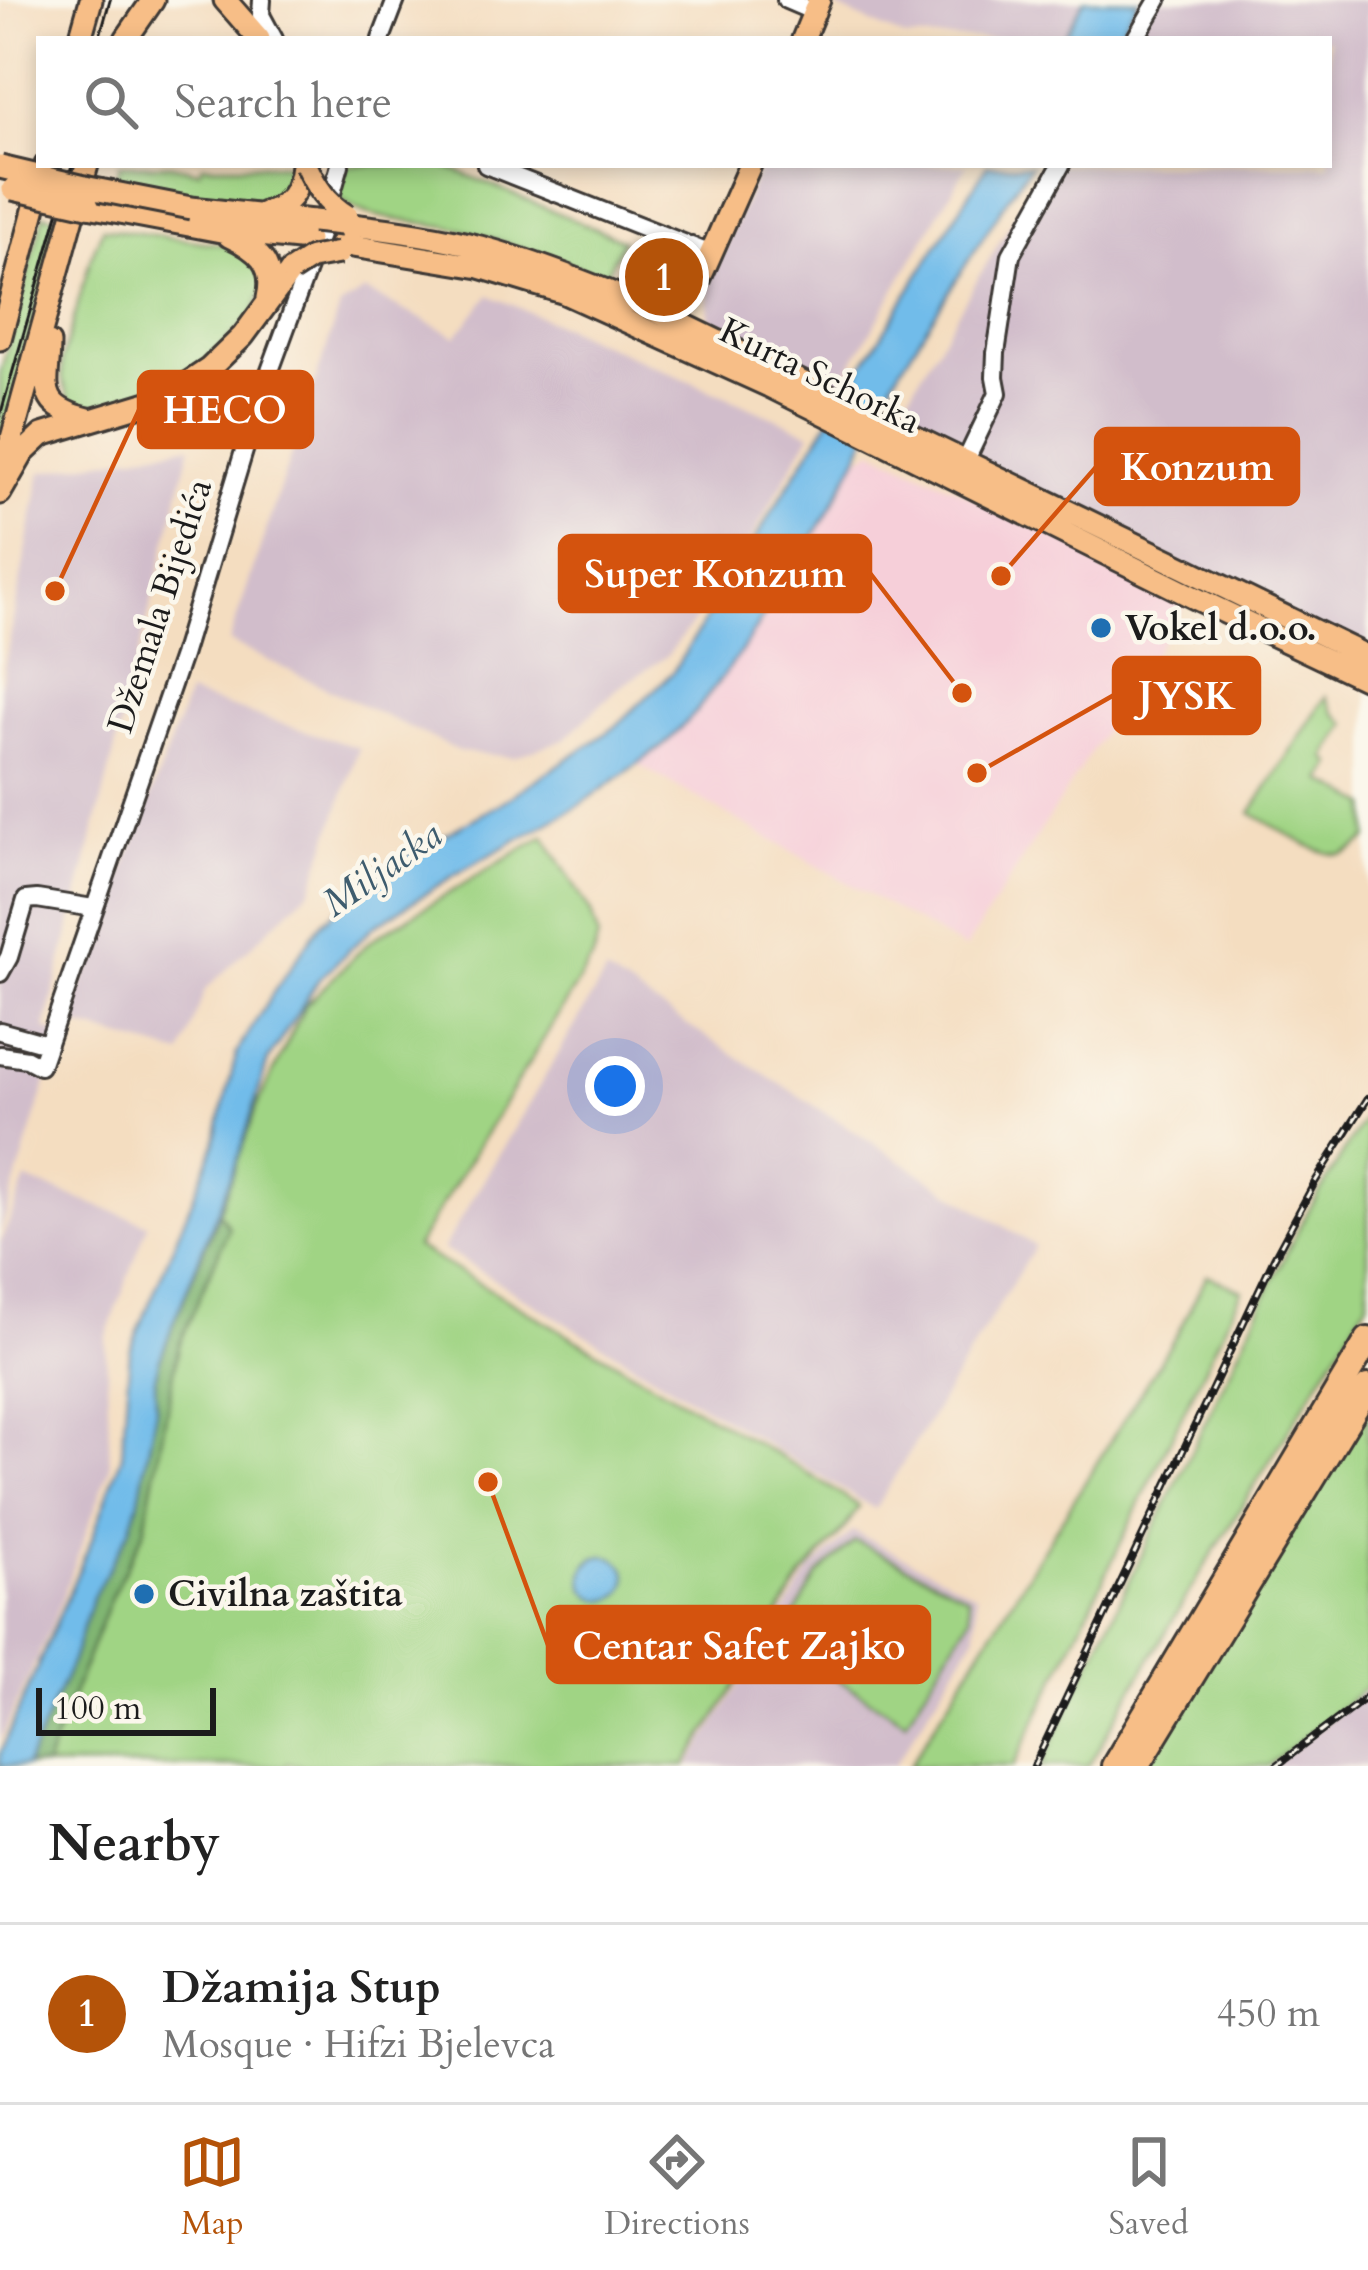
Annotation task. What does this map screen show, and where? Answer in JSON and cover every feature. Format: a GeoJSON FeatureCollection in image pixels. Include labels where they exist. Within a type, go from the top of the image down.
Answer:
{"type":"FeatureCollection","features":[{"type":"Feature","properties":{"kind":"highway"},"geometry":{"type":"LineString","coordinates":[[1284,1479],[1368,1325]]}},
{"type":"Feature","properties":{"kind":"highway"},"geometry":{"type":"LineString","coordinates":[[1114,1766],[1368,1340]]}},
{"type":"Feature","properties":{"kind":"highway"},"geometry":{"type":"LineString","coordinates":[[1137,1766],[1368,1387]]}},
{"type":"Feature","properties":{"kind":"highway"},"geometry":{"type":"LineString","coordinates":[[1220,1629],[1291,1528],[1368,1403]]}},
{"type":"Feature","properties":{"kind":"main road"},"geometry":{"type":"LineString","coordinates":[[77,0],[81,36]]}},
{"type":"Feature","properties":{"kind":"main road"},"geometry":{"type":"LineString","coordinates":[[81,36],[91,0]]}},
{"type":"Feature","properties":{"kind":"main road"},"geometry":{"type":"LineString","coordinates":[[125,36],[133,0]]}},
{"type":"Feature","properties":{"kind":"main road"},"geometry":{"type":"LineString","coordinates":[[126,36],[152,0]]}},
{"type":"Feature","properties":{"kind":"main road"},"geometry":{"type":"LineString","coordinates":[[225,0],[253,32]]}},
{"type":"Feature","properties":{"kind":"main road"},"geometry":{"type":"LineString","coordinates":[[804,36],[816,6]]}},
{"type":"Feature","properties":{"kind":"main road","name":"Kurta Schorka"},"geometry":{"type":"LineString","coordinates":[[0,167],[189,217],[220,231],[311,231],[480,247],[553,270],[719,341],[1159,580],[1368,680]]}},
{"type":"Feature","properties":{"kind":"main road"},"geometry":{"type":"LineString","coordinates":[[0,339],[45,168]]}},
{"type":"Feature","properties":{"kind":"main road"},"geometry":{"type":"LineString","coordinates":[[0,483],[86,168]]}},
{"type":"Feature","properties":{"kind":"main road"},"geometry":{"type":"LineString","coordinates":[[645,306],[671,308],[696,287],[749,168]]}},
{"type":"Feature","properties":{"kind":"main road"},"geometry":{"type":"LineString","coordinates":[[252,216],[292,199],[303,170]]}},
{"type":"Feature","properties":{"kind":"main road"},"geometry":{"type":"LineString","coordinates":[[0,493],[31,442],[55,429],[129,411],[188,383],[228,352],[291,271],[350,235],[303,170]]}},
{"type":"Feature","properties":{"kind":"main road","name":"Kurta Schorka"},"geometry":{"type":"LineString","coordinates":[[0,185],[189,217],[252,216],[311,231]]}},
{"type":"Feature","properties":{"kind":"main road"},"geometry":{"type":"LineString","coordinates":[[220,231],[248,244],[265,261],[271,282],[266,304]]}},
{"type":"Feature","properties":{"kind":"main road","name":"Kurta Schorka"},"geometry":{"type":"LineString","coordinates":[[350,235],[562,292],[830,405]]}},
{"type":"Feature","properties":{"kind":"main road"},"geometry":{"type":"LineString","coordinates":[[696,287],[694,307],[719,341]]}},
{"type":"Feature","properties":{"kind":"main road"},"geometry":{"type":"LineString","coordinates":[[0,327],[11,298]]}},
{"type":"Feature","properties":{"kind":"main road"},"geometry":{"type":"LineString","coordinates":[[44,324],[49,344],[47,392],[66,412],[88,419]]}},
{"type":"Feature","properties":{"kind":"main road","name":"Kurta Schorka"},"geometry":{"type":"LineString","coordinates":[[892,436],[967,460],[1368,657]]}},
{"type":"Feature","properties":{"kind":"street"},"geometry":{"type":"LineString","coordinates":[[262,0],[261,15],[272,36]]}},
{"type":"Feature","properties":{"kind":"street"},"geometry":{"type":"LineString","coordinates":[[382,36],[396,0]]}},
{"type":"Feature","properties":{"kind":"street"},"geometry":{"type":"LineString","coordinates":[[786,0],[816,6]]}},
{"type":"Feature","properties":{"kind":"street"},"geometry":{"type":"LineString","coordinates":[[1137,36],[1158,0]]}},
{"type":"Feature","properties":{"kind":"street","name":"Džemala Bijedića"},"geometry":{"type":"LineString","coordinates":[[0,1055],[40,1066],[182,656],[260,398],[320,236],[339,168]]}},
{"type":"Feature","properties":{"kind":"street"},"geometry":{"type":"LineString","coordinates":[[494,168],[711,254]]}},
{"type":"Feature","properties":{"kind":"street"},"geometry":{"type":"LineString","coordinates":[[967,460],[998,393],[995,353],[1011,255],[1059,168]]}},
{"type":"Feature","properties":{"kind":"street"},"geometry":{"type":"LineString","coordinates":[[0,973],[26,900],[93,908]]}},
{"type":"Feature","properties":{"kind":"street"},"geometry":{"type":"LineString","coordinates":[[0,1030],[46,1044]]}},
{"type":"Feature","properties":{"kind":"shaded area"},"geometry":{"type":"Polygon","coordinates":[[[1089,0],[1069,36],[900,36],[826,3],[1089,0]]]}},
{"type":"Feature","properties":{"kind":"shaded area"},"geometry":{"type":"Polygon","coordinates":[[[1144,0],[1368,0],[1368,657],[893,422],[1043,168],[1332,168],[1332,36],[1123,36],[1144,0]]]}},
{"type":"Feature","properties":{"kind":"shaded area"},"geometry":{"type":"Polygon","coordinates":[[[760,168],[965,168],[837,390],[710,330],[707,287],[760,168]]]}},
{"type":"Feature","properties":{"kind":"shaded area"},"geometry":{"type":"Polygon","coordinates":[[[365,291],[456,336],[489,295],[811,433],[731,574],[667,656],[617,689],[565,739],[514,757],[461,752],[229,642],[340,307],[365,291]]]}},
{"type":"Feature","properties":{"kind":"shaded area"},"geometry":{"type":"Polygon","coordinates":[[[191,445],[45,1029],[61,1034],[0,1234],[0,689],[41,472],[191,445]]]}},
{"type":"Feature","properties":{"kind":"shaded area"},"geometry":{"type":"Polygon","coordinates":[[[874,450],[1188,600],[965,949],[637,764],[664,745],[743,649],[857,458],[874,450]]]}},
{"type":"Feature","properties":{"kind":"shaded area"},"geometry":{"type":"Polygon","coordinates":[[[188,694],[359,748],[312,888],[205,990],[182,1055],[68,1023],[188,694]]]}},
{"type":"Feature","properties":{"kind":"shaded area"},"geometry":{"type":"Polygon","coordinates":[[[606,973],[1035,1246],[875,1509],[443,1249],[606,973]]]}},
{"type":"Feature","properties":{"kind":"shaded area"},"geometry":{"type":"Polygon","coordinates":[[[26,1180],[148,1224],[106,1338],[110,1468],[54,1620],[0,1741],[0,1243],[26,1180]]]}},
{"type":"Feature","properties":{"kind":"shaded area"},"geometry":{"type":"Polygon","coordinates":[[[853,1531],[976,1594],[976,1634],[894,1766],[689,1766],[811,1570],[853,1531]]]}},
{"type":"Feature","properties":{"kind":"shaded area"},"geometry":{"type":"Polygon","coordinates":[[[1368,1689],[1368,1766],[1273,1766],[1368,1689]]]}},
{"type":"Feature","properties":{"kind":"green space"},"geometry":{"type":"Polygon","coordinates":[[[118,168],[292,168],[289,187],[264,206],[232,206],[115,184],[118,168]]]}},
{"type":"Feature","properties":{"kind":"green space"},"geometry":{"type":"Polygon","coordinates":[[[345,168],[450,168],[623,240],[605,277],[463,230],[366,213],[338,198],[345,168]]]}},
{"type":"Feature","properties":{"kind":"green space"},"geometry":{"type":"Polygon","coordinates":[[[44,214],[65,221],[0,457],[0,374],[44,214]]]}},
{"type":"Feature","properties":{"kind":"green space"},"geometry":{"type":"Polygon","coordinates":[[[103,228],[232,246],[260,267],[264,285],[253,315],[194,374],[102,412],[84,410],[70,401],[62,360],[103,228]]]}},
{"type":"Feature","properties":{"kind":"green space"},"geometry":{"type":"Polygon","coordinates":[[[1326,696],[1347,724],[1326,758],[1333,764],[1323,781],[1368,805],[1368,839],[1342,854],[1309,846],[1251,813],[1326,696]]]}},
{"type":"Feature","properties":{"kind":"green space"},"geometry":{"type":"Polygon","coordinates":[[[544,836],[591,913],[598,937],[593,958],[416,1247],[859,1506],[803,1576],[686,1766],[45,1766],[110,1599],[144,1531],[179,1345],[229,1228],[219,1212],[259,1101],[305,1006],[371,940],[544,836]]]}},
{"type":"Feature","properties":{"kind":"green space"},"geometry":{"type":"Polygon","coordinates":[[[1368,1112],[1368,1301],[1088,1766],[1041,1766],[1300,1225],[1368,1112]]]}},
{"type":"Feature","properties":{"kind":"green space"},"geometry":{"type":"Polygon","coordinates":[[[219,1212],[229,1228],[179,1345],[144,1531],[110,1599],[45,1766],[26,1766],[72,1661],[92,1599],[130,1529],[156,1409],[159,1361],[219,1212]]]}},
{"type":"Feature","properties":{"kind":"green space"},"geometry":{"type":"Polygon","coordinates":[[[1207,1275],[1242,1290],[1014,1766],[909,1766],[1178,1332],[1207,1275]]]}},
{"type":"Feature","properties":{"kind":"green space"},"geometry":{"type":"Polygon","coordinates":[[[1368,1409],[1368,1686],[1268,1766],[1142,1766],[1368,1409]]]}},
{"type":"Feature","properties":{"kind":"green space"},"geometry":{"type":"Polygon","coordinates":[[[855,1541],[968,1596],[970,1617],[906,1721],[778,1644],[818,1575],[855,1541]]]}},
{"type":"Feature","properties":{"kind":"water"},"geometry":{"type":"Polygon","coordinates":[[[1084,0],[1139,0],[1117,36],[1065,36],[1084,0]]]}},
{"type":"Feature","properties":{"kind":"water"},"geometry":{"type":"Polygon","coordinates":[[[985,168],[1029,168],[893,380],[831,508],[743,649],[695,713],[664,745],[580,805],[459,872],[373,927],[319,979],[268,1060],[241,1150],[159,1361],[156,1409],[130,1530],[92,1599],[72,1661],[26,1766],[0,1766],[0,1754],[92,1539],[122,1455],[130,1351],[213,1149],[237,1052],[273,993],[322,922],[390,866],[498,805],[614,728],[673,672],[985,168]]]}},
{"type":"Feature","properties":{"kind":"water"},"geometry":{"type":"Polygon","coordinates":[[[605,1556],[621,1562],[627,1578],[621,1594],[605,1600],[589,1594],[583,1578],[589,1562],[605,1556]]]}},
{"type":"Feature","properties":{"kind":"tram line"},"geometry":{"type":"LineString","coordinates":[[100,36],[110,0]]}},
{"type":"Feature","properties":{"kind":"tram line"},"geometry":{"type":"LineString","coordinates":[[0,416],[71,168]]}},
{"type":"Feature","properties":{"kind":"railway"},"geometry":{"type":"LineString","coordinates":[[1034,1766],[1274,1258],[1368,1098]]}},
{"type":"Feature","properties":{"kind":"railway"},"geometry":{"type":"LineString","coordinates":[[1276,1766],[1368,1696]]}},
{"type":"Feature","properties":{"kind":"place","name":"Džamija Stup"},"geometry":{"type":"Point","coordinates":[664,277]}},
{"type":"Feature","properties":{"kind":"place","name":"Konzum"},"geometry":{"type":"Point","coordinates":[1001,576]}},
{"type":"Feature","properties":{"kind":"place","name":"HECO"},"geometry":{"type":"Point","coordinates":[55,591]}},
{"type":"Feature","properties":{"kind":"place","name":"Vokel d.o.o."},"geometry":{"type":"Point","coordinates":[1101,628]}},
{"type":"Feature","properties":{"kind":"place","name":"Super Konzum"},"geometry":{"type":"Point","coordinates":[962,693]}},
{"type":"Feature","properties":{"kind":"place","name":"JYSK"},"geometry":{"type":"Point","coordinates":[977,773]}},
{"type":"Feature","properties":{"kind":"place","name":"Centar Safet Zajko"},"geometry":{"type":"Point","coordinates":[488,1482]}},
{"type":"Feature","properties":{"kind":"place","name":"Civilna zaštita"},"geometry":{"type":"Point","coordinates":[144,1594]}},
{"type":"Feature","properties":{"kind":"water label","name":"Miljacka"},"geometry":{"type":"Point","coordinates":[382,869]}}]}
